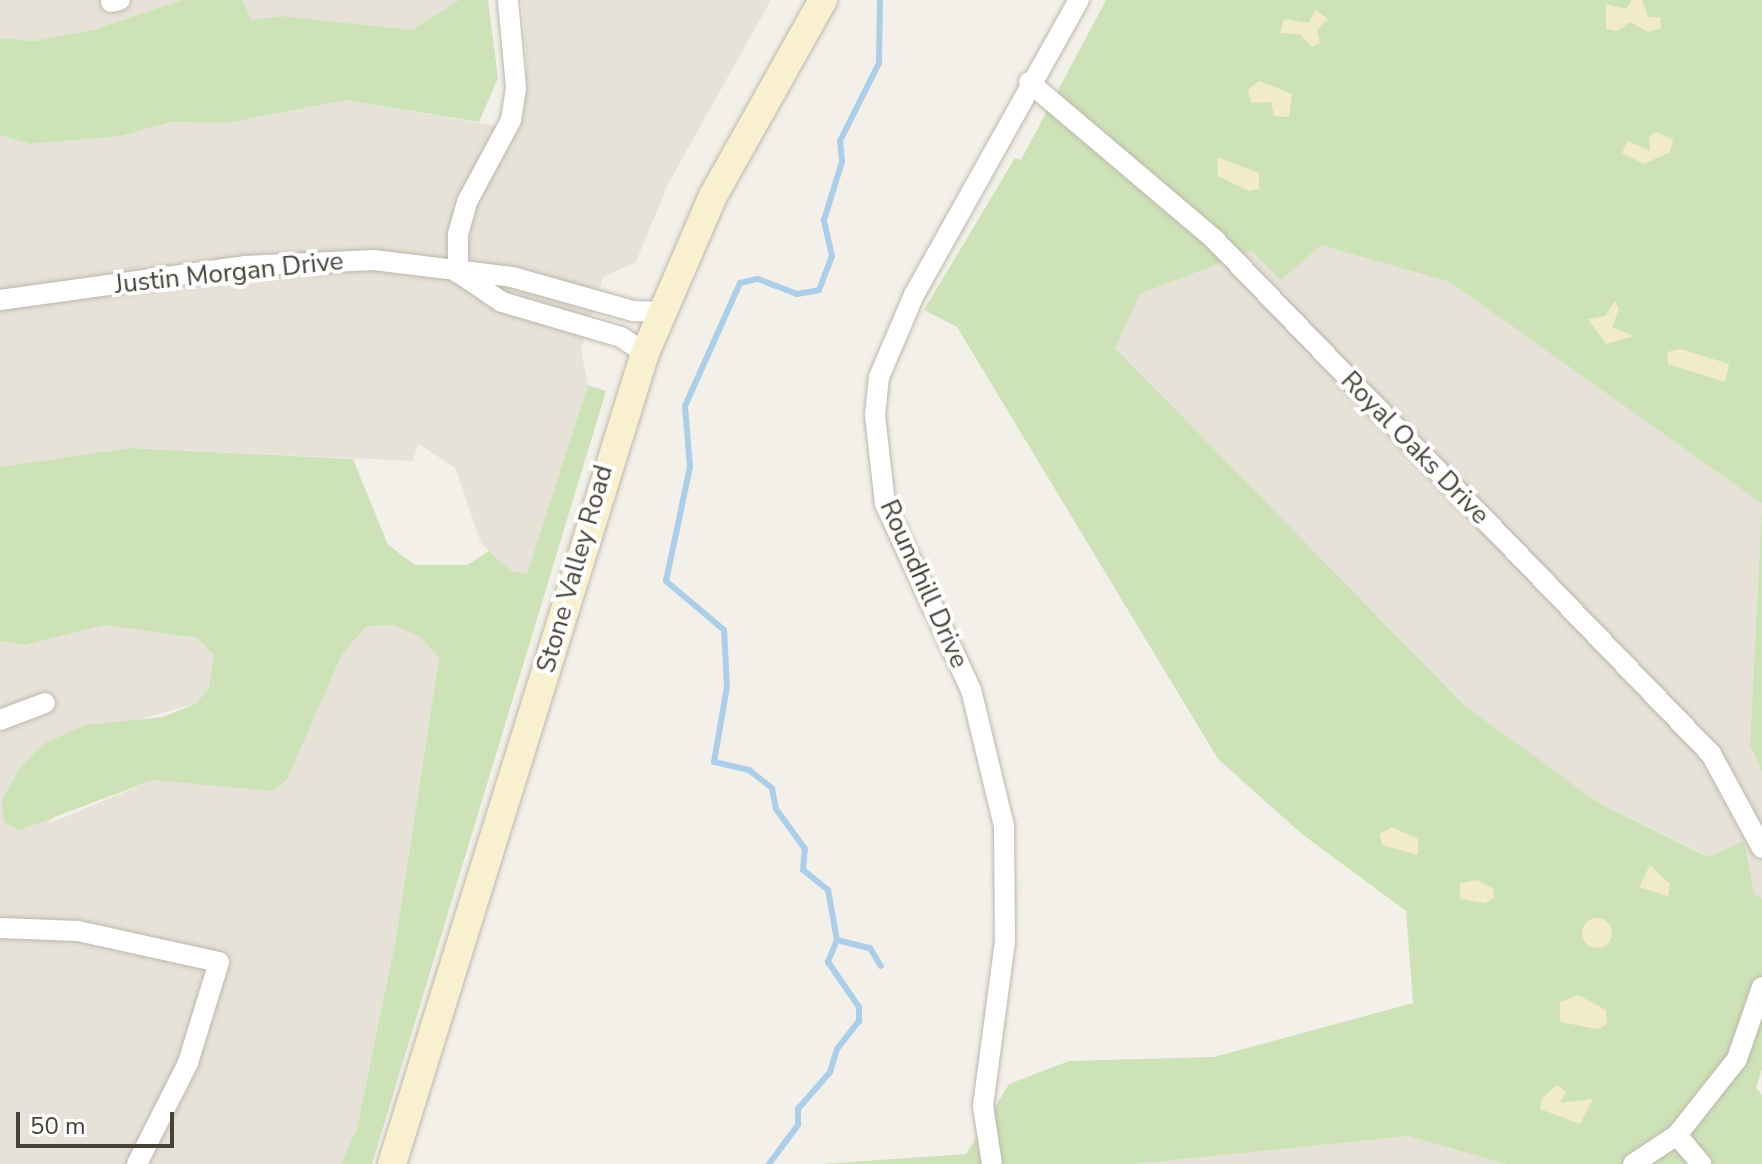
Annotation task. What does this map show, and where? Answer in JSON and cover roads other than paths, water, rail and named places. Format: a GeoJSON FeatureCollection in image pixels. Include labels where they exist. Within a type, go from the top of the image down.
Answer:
{"type":"FeatureCollection","features":[{"type":"Feature","properties":{"kind":"street"},"geometry":{"type":"LineString","coordinates":[[508,0],[516,87],[511,120],[468,200],[458,234],[458,273],[502,302],[621,337],[645,353]]}},
{"type":"Feature","properties":{"kind":"street","name":"Stone Valley Road"},"geometry":{"type":"LineString","coordinates":[[392,1164],[645,353],[713,196],[823,0]]}},
{"type":"Feature","properties":{"kind":"street","name":"Roundhill Drive"},"geometry":{"type":"LineString","coordinates":[[992,1164],[983,1106],[1005,941],[1004,826],[971,690],[885,504],[875,415],[891,341],[1010,129],[1029,82],[1079,0]]}},
{"type":"Feature","properties":{"kind":"street","name":"Royal Oaks Drive"},"geometry":{"type":"LineString","coordinates":[[1029,82],[1214,239],[1711,754],[1762,848]]}},
{"type":"Feature","properties":{"kind":"street","name":"Justin Morgan Drive"},"geometry":{"type":"LineString","coordinates":[[0,300],[317,260],[374,260],[458,273],[512,277],[633,311],[661,312]]}},
{"type":"Feature","properties":{"kind":"street"},"geometry":{"type":"LineString","coordinates":[[0,720],[45,703]]}},
{"type":"Feature","properties":{"kind":"street"},"geometry":{"type":"LineString","coordinates":[[0,928],[78,931],[219,962],[188,1063],[137,1164]]}},
{"type":"Feature","properties":{"kind":"street"},"geometry":{"type":"LineString","coordinates":[[1633,1164],[1677,1135],[1737,1059],[1762,987]]}},
{"type":"Feature","properties":{"kind":"street"},"geometry":{"type":"LineString","coordinates":[[1677,1135],[1701,1164]]}},
{"type":"Feature","properties":{"kind":"waterway"},"geometry":{"type":"LineString","coordinates":[[769,1164],[798,1125],[798,1109],[830,1072],[837,1049],[859,1021],[859,1007],[828,962],[837,940],[828,890],[803,870],[805,849],[776,809],[772,788],[749,770],[714,762],[727,687],[724,630],[666,581],[690,467],[685,406],[740,283],[758,279],[797,294],[819,290],[832,256],[824,220],[842,162],[840,141],[879,63],[880,0]]}},
{"type":"Feature","properties":{"kind":"waterway"},"geometry":{"type":"LineString","coordinates":[[837,940],[870,948],[881,966]]}}]}
